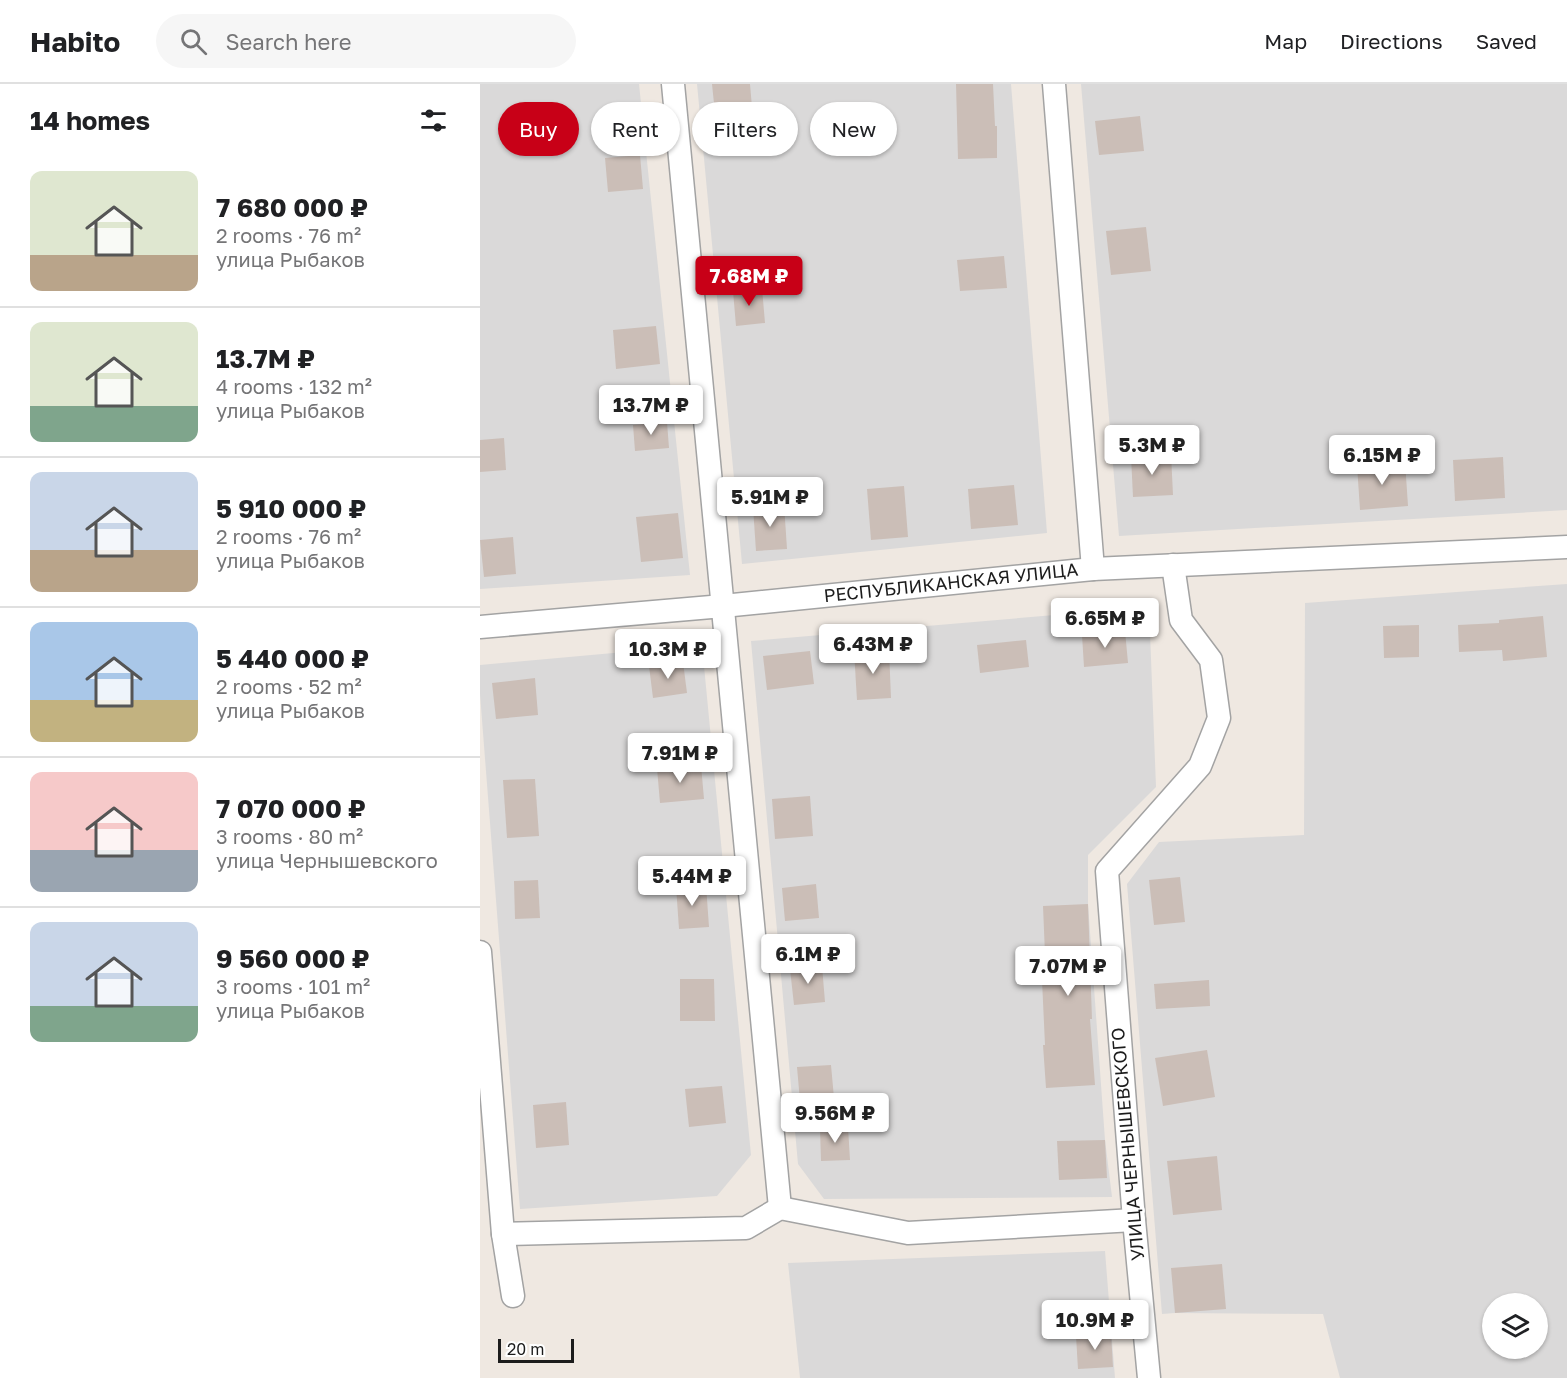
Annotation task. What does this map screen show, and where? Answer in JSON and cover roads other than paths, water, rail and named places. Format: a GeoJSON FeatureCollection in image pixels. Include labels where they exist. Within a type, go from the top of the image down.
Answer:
{"type":"FeatureCollection","features":[{"type":"Feature","properties":{"kind":"street"},"geometry":{"type":"LineString","coordinates":[[672,84],[780,1208]]}},
{"type":"Feature","properties":{"kind":"street"},"geometry":{"type":"LineString","coordinates":[[1054,84],[1093,569]]}},
{"type":"Feature","properties":{"kind":"street","name":"РЕСПУБЛИКАНСКАЯ УЛИЦА"},"geometry":{"type":"LineString","coordinates":[[480,627],[723,606],[1093,569],[1567,547]]}},
{"type":"Feature","properties":{"kind":"street","name":"УЛИЦА ЧЕРНЫШЕВСКОГО"},"geometry":{"type":"LineString","coordinates":[[1149,1378],[1134,1220],[1107,871],[1200,766],[1219,718],[1211,660],[1181,620],[1173,565]]}},
{"type":"Feature","properties":{"kind":"street"},"geometry":{"type":"LineString","coordinates":[[480,952],[503,1234],[513,1296]]}},
{"type":"Feature","properties":{"kind":"street"},"geometry":{"type":"LineString","coordinates":[[503,1234],[746,1228],[780,1208],[908,1233],[1134,1220]]}}]}
